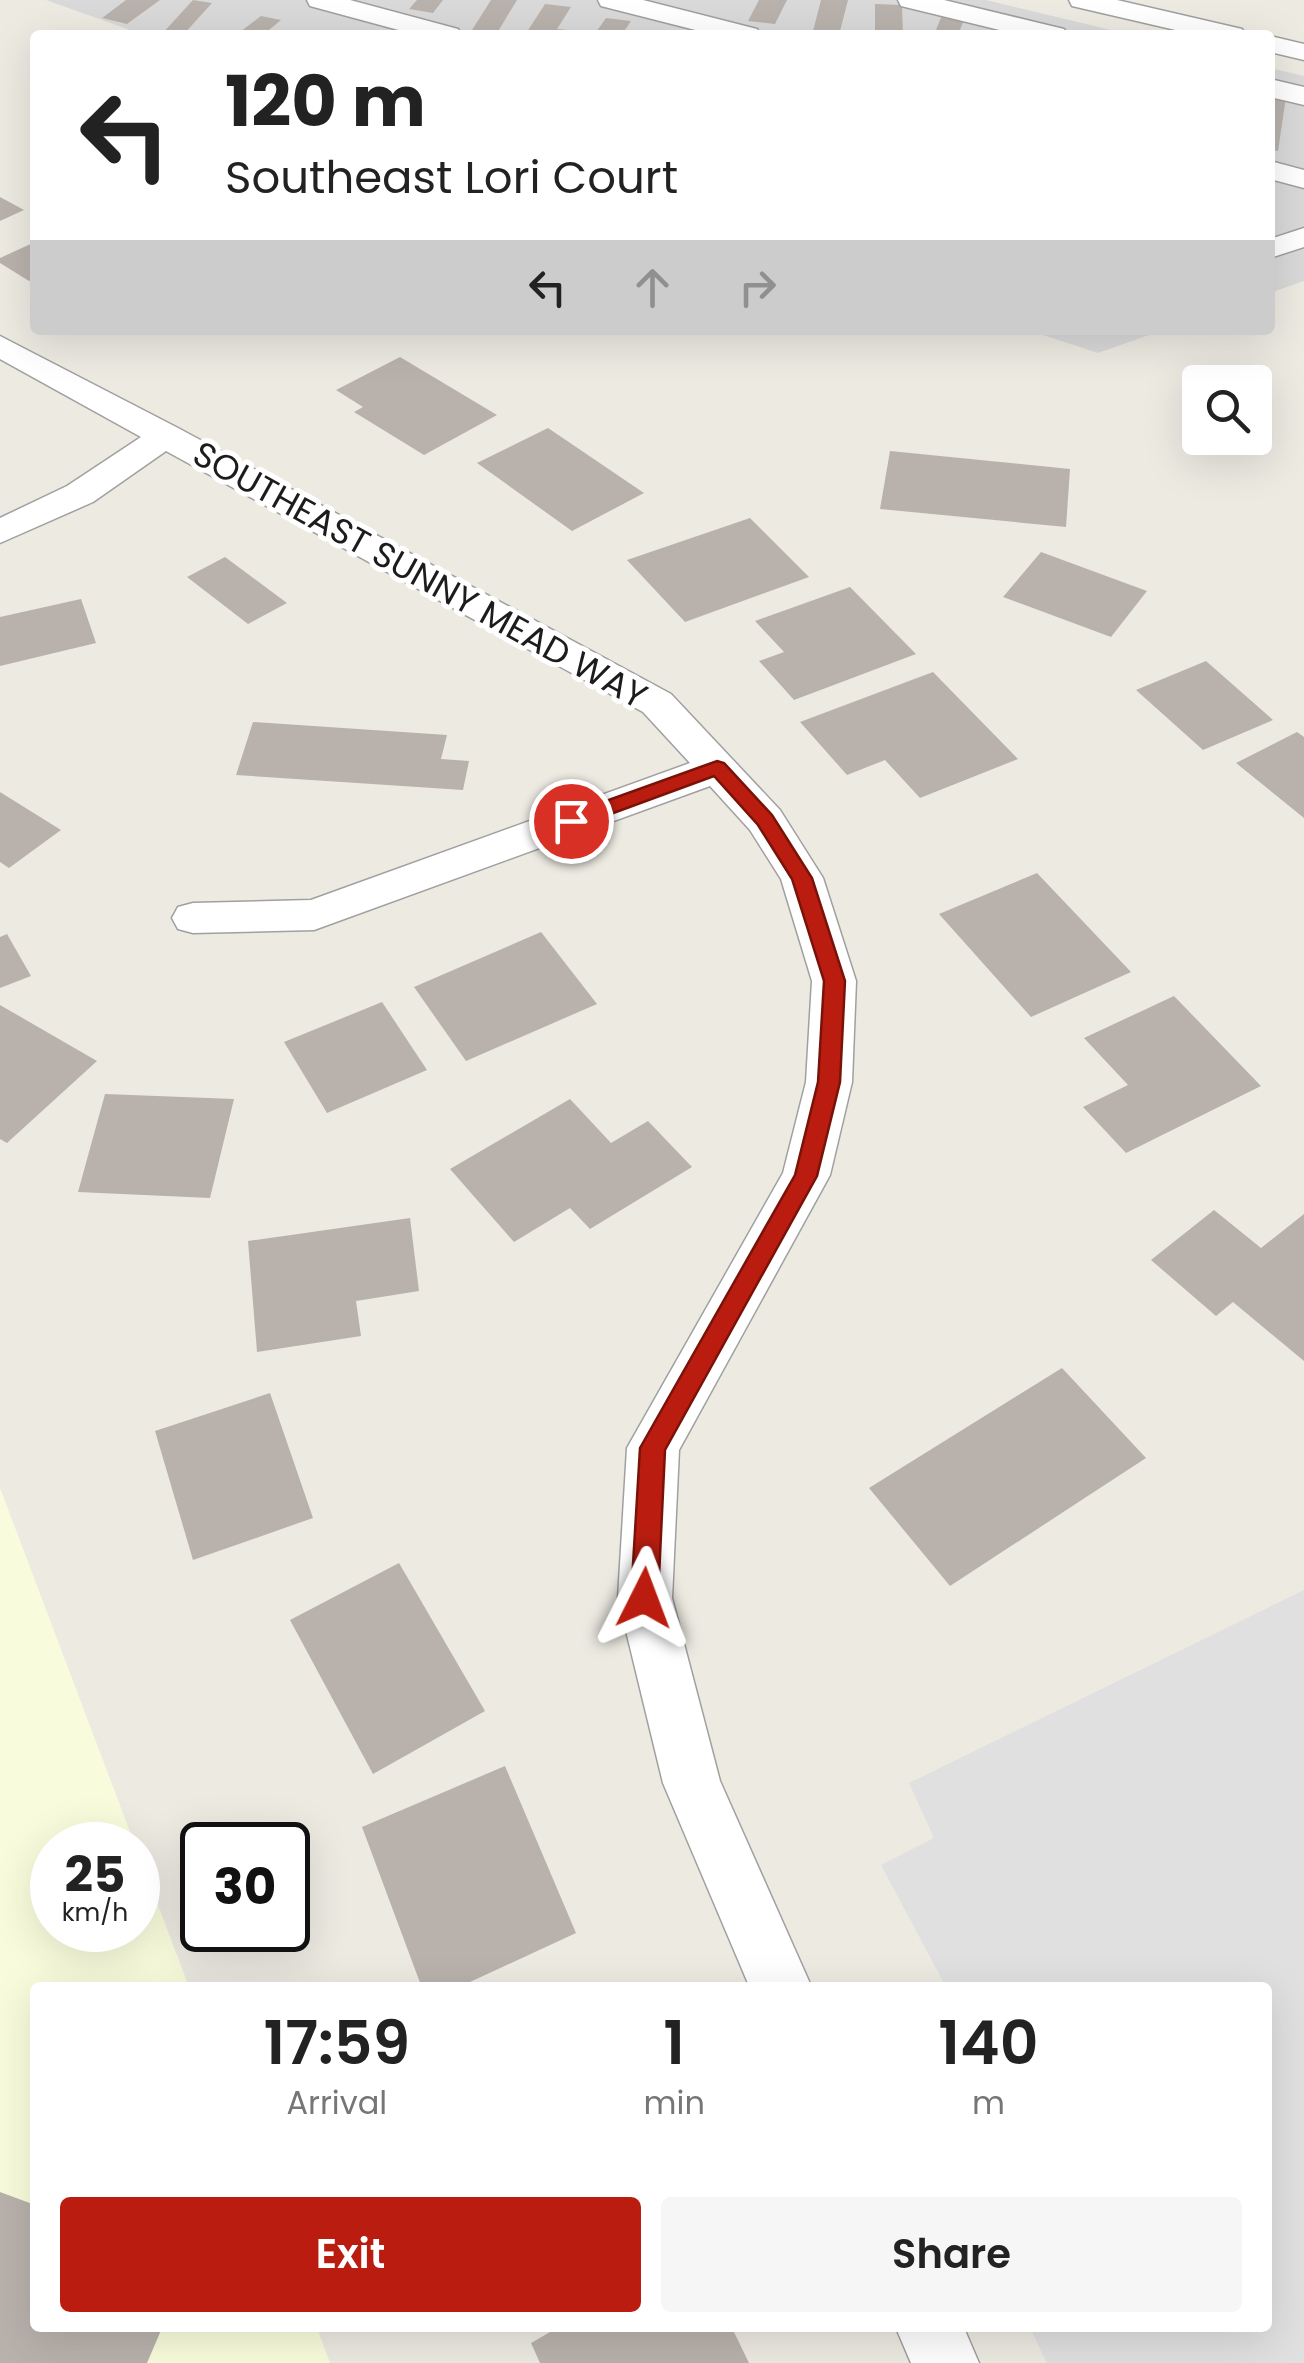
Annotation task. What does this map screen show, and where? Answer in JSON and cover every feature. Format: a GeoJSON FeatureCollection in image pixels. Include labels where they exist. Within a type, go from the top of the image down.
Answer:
{"type":"FeatureCollection","features":[{"type":"Feature","properties":{"kind":"street"},"geometry":{"type":"LineString","coordinates":[[320,0],[430,30]]}},
{"type":"Feature","properties":{"kind":"street"},"geometry":{"type":"LineString","coordinates":[[612,0],[728,30]]}},
{"type":"Feature","properties":{"kind":"street"},"geometry":{"type":"LineString","coordinates":[[911,0],[1034,30]]}},
{"type":"Feature","properties":{"kind":"street"},"geometry":{"type":"LineString","coordinates":[[1082,0],[1211,30]]}},
{"type":"Feature","properties":{"kind":"street"},"geometry":{"type":"LineString","coordinates":[[1275,45],[1304,52]]}},
{"type":"Feature","properties":{"kind":"street"},"geometry":{"type":"LineString","coordinates":[[1275,89],[1304,96]]}},
{"type":"Feature","properties":{"kind":"street"},"geometry":{"type":"LineString","coordinates":[[1275,171],[1304,178]]}},
{"type":"Feature","properties":{"kind":"street"},"geometry":{"type":"LineString","coordinates":[[1275,246],[1304,236]]}},
{"type":"Feature","properties":{"kind":"street","name":"SOUTHEAST SUNNY MEAD WAY"},"geometry":{"type":"LineString","coordinates":[[0,346],[656,703],[765,820],[802,878],[834,981],[829,1082],[806,1176],[653,1448],[644,1598],[692,1783],[778,1982]]}},
{"type":"Feature","properties":{"kind":"street"},"geometry":{"type":"LineString","coordinates":[[0,532],[80,494],[166,435]]}},
{"type":"Feature","properties":{"kind":"street"},"geometry":{"type":"LineString","coordinates":[[193,918],[314,914],[717,768]]}},
{"type":"Feature","properties":{"kind":"street"},"geometry":{"type":"LineString","coordinates":[[932,2332],[945,2363]]}},
{"type":"Feature","properties":{"kind":"shaded area"},"geometry":{"type":"Polygon","coordinates":[[[46,0],[986,0],[1111,30],[130,30],[46,0]]]}},
{"type":"Feature","properties":{"kind":"shaded area"},"geometry":{"type":"Polygon","coordinates":[[[1275,69],[1304,76],[1304,281],[1275,291],[1275,69]]]}},
{"type":"Feature","properties":{"kind":"shaded area"},"geometry":{"type":"Polygon","coordinates":[[[1043,335],[1149,335],[1098,353],[1043,335]]]}},
{"type":"Feature","properties":{"kind":"shaded area"},"geometry":{"type":"Polygon","coordinates":[[[0,1488],[126,1822],[30,1822],[30,1952],[160,1952],[160,1910],[187,1982],[30,1982],[30,2332],[318,2332],[330,2363],[0,2363],[0,1488]]]}},
{"type":"Feature","properties":{"kind":"shaded area"},"geometry":{"type":"Polygon","coordinates":[[[1304,1590],[1304,2363],[1047,2363],[1032,2332],[1272,2332],[1272,1982],[943,1982],[881,1865],[934,1838],[909,1783],[1304,1590]]]}},
{"type":"Feature","properties":{"kind":"building"},"geometry":{"type":"Polygon","coordinates":[[[126,0],[160,0],[127,24],[102,18],[126,0]]]}},
{"type":"Feature","properties":{"kind":"building"},"geometry":{"type":"Polygon","coordinates":[[[193,0],[212,3],[188,30],[166,30],[193,0]]]}},
{"type":"Feature","properties":{"kind":"building"},"geometry":{"type":"Polygon","coordinates":[[[417,0],[443,0],[433,13],[409,9],[417,0]]]}},
{"type":"Feature","properties":{"kind":"building"},"geometry":{"type":"Polygon","coordinates":[[[491,0],[517,0],[499,30],[472,30],[491,0]]]}},
{"type":"Feature","properties":{"kind":"building"},"geometry":{"type":"Polygon","coordinates":[[[759,0],[787,0],[775,24],[748,21],[759,0]]]}},
{"type":"Feature","properties":{"kind":"building"},"geometry":{"type":"Polygon","coordinates":[[[821,0],[848,0],[840,30],[813,30],[821,0]]]}},
{"type":"Feature","properties":{"kind":"building"},"geometry":{"type":"Polygon","coordinates":[[[545,4],[571,7],[557,29],[568,30],[528,30],[545,4]]]}},
{"type":"Feature","properties":{"kind":"building"},"geometry":{"type":"Polygon","coordinates":[[[875,4],[902,5],[903,30],[875,30],[875,4]]]}},
{"type":"Feature","properties":{"kind":"building"},"geometry":{"type":"Polygon","coordinates":[[[942,15],[965,17],[960,30],[936,30],[942,15]]]}},
{"type":"Feature","properties":{"kind":"building"},"geometry":{"type":"Polygon","coordinates":[[[261,16],[281,20],[269,30],[243,30],[261,16]]]}},
{"type":"Feature","properties":{"kind":"building"},"geometry":{"type":"Polygon","coordinates":[[[606,18],[631,21],[625,30],[598,30],[606,18]]]}},
{"type":"Feature","properties":{"kind":"building"},"geometry":{"type":"Polygon","coordinates":[[[1275,96],[1286,97],[1278,151],[1275,151],[1275,96]]]}},
{"type":"Feature","properties":{"kind":"building"},"geometry":{"type":"Polygon","coordinates":[[[0,197],[24,210],[0,221],[0,197]]]}},
{"type":"Feature","properties":{"kind":"building"},"geometry":{"type":"Polygon","coordinates":[[[30,244],[30,280],[0,263],[0,258],[30,244]]]}},
{"type":"Feature","properties":{"kind":"building"},"geometry":{"type":"Polygon","coordinates":[[[400,357],[497,415],[424,455],[354,412],[363,407],[336,390],[400,357]]]}},
{"type":"Feature","properties":{"kind":"building"},"geometry":{"type":"Polygon","coordinates":[[[548,428],[644,493],[572,531],[477,463],[548,428]]]}},
{"type":"Feature","properties":{"kind":"building"},"geometry":{"type":"Polygon","coordinates":[[[890,451],[1070,469],[1066,527],[880,509],[890,451]]]}},
{"type":"Feature","properties":{"kind":"building"},"geometry":{"type":"Polygon","coordinates":[[[750,518],[809,577],[685,622],[627,560],[750,518]]]}},
{"type":"Feature","properties":{"kind":"building"},"geometry":{"type":"Polygon","coordinates":[[[1041,552],[1147,591],[1111,637],[1003,597],[1041,552]]]}},
{"type":"Feature","properties":{"kind":"building"},"geometry":{"type":"Polygon","coordinates":[[[225,557],[287,603],[248,624],[187,577],[225,557]]]}},
{"type":"Feature","properties":{"kind":"building"},"geometry":{"type":"Polygon","coordinates":[[[850,587],[916,654],[794,700],[759,661],[784,652],[755,621],[850,587]]]}},
{"type":"Feature","properties":{"kind":"building"},"geometry":{"type":"Polygon","coordinates":[[[81,599],[96,643],[0,666],[0,617],[81,599]]]}},
{"type":"Feature","properties":{"kind":"building"},"geometry":{"type":"Polygon","coordinates":[[[1206,661],[1273,720],[1203,750],[1136,690],[1206,661]]]}},
{"type":"Feature","properties":{"kind":"building"},"geometry":{"type":"Polygon","coordinates":[[[933,672],[1018,759],[920,798],[885,760],[847,775],[800,722],[933,672]]]}},
{"type":"Feature","properties":{"kind":"building"},"geometry":{"type":"Polygon","coordinates":[[[253,722],[447,735],[441,759],[469,761],[463,790],[236,775],[253,722]]]}},
{"type":"Feature","properties":{"kind":"building"},"geometry":{"type":"Polygon","coordinates":[[[1297,732],[1304,737],[1304,818],[1236,763],[1297,732]]]}},
{"type":"Feature","properties":{"kind":"building"},"geometry":{"type":"Polygon","coordinates":[[[0,792],[61,830],[9,868],[0,862],[0,792]]]}},
{"type":"Feature","properties":{"kind":"building"},"geometry":{"type":"Polygon","coordinates":[[[1037,873],[1131,972],[1031,1017],[939,914],[1037,873]]]}},
{"type":"Feature","properties":{"kind":"building"},"geometry":{"type":"Polygon","coordinates":[[[541,932],[597,1004],[466,1061],[414,987],[541,932]]]}},
{"type":"Feature","properties":{"kind":"building"},"geometry":{"type":"Polygon","coordinates":[[[7,934],[31,976],[0,988],[0,937],[7,934]]]}},
{"type":"Feature","properties":{"kind":"building"},"geometry":{"type":"Polygon","coordinates":[[[1174,996],[1261,1086],[1126,1153],[1083,1107],[1128,1085],[1084,1038],[1174,996]]]}},
{"type":"Feature","properties":{"kind":"building"},"geometry":{"type":"Polygon","coordinates":[[[382,1002],[427,1070],[327,1113],[284,1042],[382,1002]]]}},
{"type":"Feature","properties":{"kind":"building"},"geometry":{"type":"Polygon","coordinates":[[[0,1005],[97,1061],[7,1143],[0,1139],[0,1005]]]}},
{"type":"Feature","properties":{"kind":"building"},"geometry":{"type":"Polygon","coordinates":[[[105,1094],[234,1099],[210,1198],[78,1192],[105,1094]]]}},
{"type":"Feature","properties":{"kind":"building"},"geometry":{"type":"Polygon","coordinates":[[[570,1099],[611,1143],[648,1121],[692,1167],[590,1229],[570,1208],[514,1242],[450,1169],[570,1099]]]}},
{"type":"Feature","properties":{"kind":"building"},"geometry":{"type":"Polygon","coordinates":[[[1214,1210],[1261,1248],[1304,1214],[1304,1361],[1233,1302],[1216,1316],[1151,1260],[1214,1210]]]}},
{"type":"Feature","properties":{"kind":"building"},"geometry":{"type":"Polygon","coordinates":[[[410,1218],[419,1291],[356,1301],[361,1336],[257,1352],[248,1241],[410,1218]]]}},
{"type":"Feature","properties":{"kind":"building"},"geometry":{"type":"Polygon","coordinates":[[[1062,1368],[1146,1458],[950,1586],[869,1488],[1062,1368]]]}},
{"type":"Feature","properties":{"kind":"building"},"geometry":{"type":"Polygon","coordinates":[[[270,1393],[313,1518],[193,1560],[155,1431],[270,1393]]]}},
{"type":"Feature","properties":{"kind":"building"},"geometry":{"type":"Polygon","coordinates":[[[399,1563],[485,1711],[373,1774],[290,1620],[399,1563]]]}},
{"type":"Feature","properties":{"kind":"building"},"geometry":{"type":"Polygon","coordinates":[[[505,1766],[576,1933],[470,1982],[420,1982],[362,1827],[505,1766]]]}},
{"type":"Feature","properties":{"kind":"building"},"geometry":{"type":"Polygon","coordinates":[[[0,2192],[30,2203],[30,2332],[160,2332],[147,2363],[0,2363],[0,2192]]]}},
{"type":"Feature","properties":{"kind":"building"},"geometry":{"type":"Polygon","coordinates":[[[550,2332],[734,2332],[749,2363],[540,2363],[531,2343],[550,2332]]]}},
{"type":"Feature","properties":{"kind":"route"},"geometry":{"type":"LineString","coordinates":[[571,821],[717,768],[765,820],[802,878],[834,981],[829,1082],[806,1176],[653,1448],[644,1598]]}}]}
